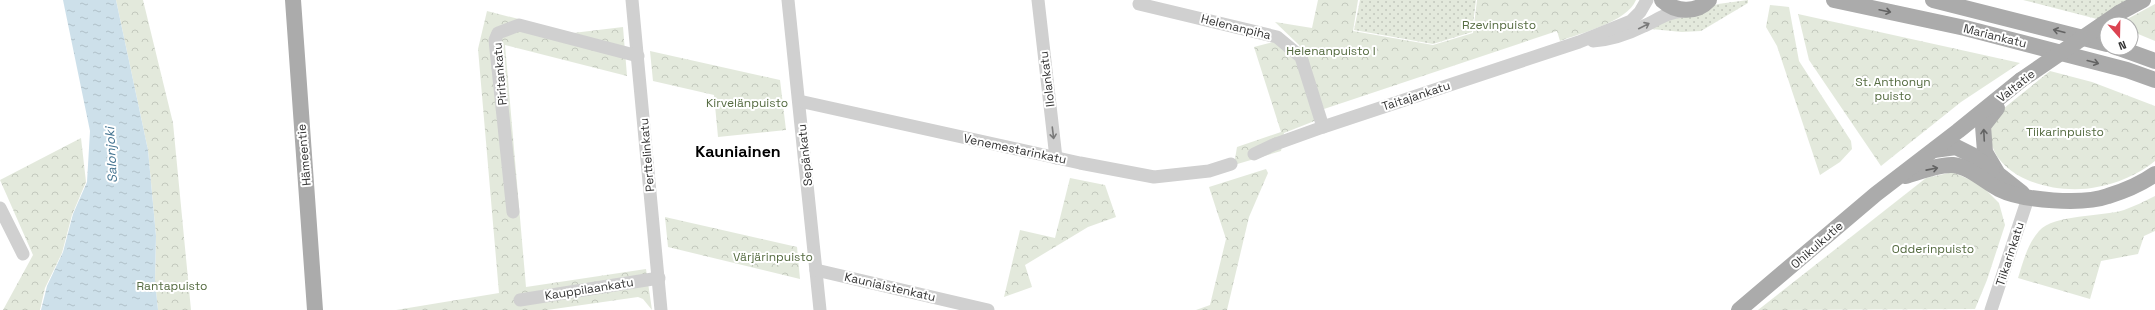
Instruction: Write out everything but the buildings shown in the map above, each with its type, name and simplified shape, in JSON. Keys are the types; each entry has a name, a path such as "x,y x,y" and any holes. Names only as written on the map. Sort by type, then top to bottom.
{"main road":[{"name":"Hämeentie","path":"293,0 315,310"},
{"path":"1662,0 1676,9 1687,10 1698,8 1710,1"},
{"name":"Mariankatu","path":"1834,0 1966,28 2127,70 2155,80"},
{"name":"Mariankatu","path":"1933,0 1949,2 2099,41"},
{"name":"Valtatie","path":"1895,180 2017,84 2119,13 2143,0"},
{"path":"1949,2 1966,28"},
{"path":"2139,55 2155,61"},
{"path":"1998,174 1985,152 1983,126 2017,84"},
{"path":"1933,150 1956,147 1972,155 2028,198"},
{"path":"1895,180 1927,170 1953,165 1977,175 2000,190 2028,198 2067,201 2107,197 2147,180 2155,174"},
{"name":"Ohikulkutie","path":"1739,310 1895,180"}],"street":[{"name":"Perttelinkatu","path":"632,0 661,310"},
{"name":"Sepänkatu","path":"788,0 820,310"},
{"name":"Ilolankatu","path":"1038,0 1056,158"},
{"name":"Taitajankatu","path":"1254,154 1273,145 1323,127 1579,42 1631,21 1640,12 1647,0"},
{"name":"Helenanpiha","path":"1139,4 1277,37 1301,57 1323,127"},
{"name":"Taitajankatu","path":"1579,42 1600,41 1620,36 1644,26 1663,15 1687,10"},
{"name":"Piritankatu","path":"513,212 495,40 498,33 519,25 638,56"},
{"name":"Venemestarinkatu","path":"799,101 1056,158 1154,177 1210,171 1231,164"},
{"name":"Tiikarinkatu","path":"1991,310 2028,198"},
{"path":"0,208 23,254"},
{"name":"Kauniaistenkatu","path":"816,270 988,310"},
{"name":"Kauppilaankatu","path":"520,300 659,278"}],"green space":[{"name":"Rantapuisto","path":"116,0 143,0 173,123 191,310 158,310 155,281 156,236 148,150"},
{"path":"1318,0 1358,0 1353,31 1433,45 1473,33 1477,0 1636,0 1631,8 1614,21 1560,41 1557,31 1324,109 1299,45 1275,22 1312,28"},
{"path":"1360,0 1476,0 1472,32 1433,44 1354,30"},
{"path":"1748,0 1748,3 1701,31 1682,32 1651,29 1670,15 1693,13 1718,4"},
{"path":"2023,0 2130,0 2102,16 2099,16 2097,19"},
{"path":"2155,4 2155,41 2139,34 2139,16 2133,16"},
{"path":"1770,5 1789,7 1799,61 1851,141 1852,149 1840,162 1820,175 1777,46 1766,27"},
{"path":"487,11 573,33 623,27 627,76 505,45 526,287 646,269 652,310 643,299 638,297 547,310 396,310 499,293 478,49"},
{"name":"St. Anthonyn puisto","path":"1798,14 2020,63 1961,102 1881,166 1809,60"},
{"path":"1277,41 1298,58 1317,120 1284,133 1281,151 1234,165 1237,147 1281,132 1254,47"},
{"name":"Kirvelänpuisto","path":"650,51 780,80 786,130 718,137 714,95 653,81"},
{"name":"Tiikarinpuisto","path":"2050,71 2092,82 2155,106 2155,161 2135,174 2119,181 2104,186 2082,189 2049,187 2018,175 2005,165 1995,153 1990,138 1993,117"},
{"path":"81,138 86,182 72,215 62,253 45,288 40,310 3,310 33,255 0,180"},
{"path":"1266,169 1268,173 1249,217 1227,310 1196,310 1210,305 1226,239 1209,187"},
{"name":"Odderinpuisto","path":"1953,172 1981,185 1999,203 2005,225 1987,280 1975,309 1758,310 1926,178"},
{"path":"1070,178 1105,185 1116,217 1088,227 1025,265 1032,287 1004,297 1020,230 1055,238"},
{"path":"2155,196 2155,231 2144,236 2138,254 2101,261 2090,299 2018,278 2026,253 2032,241 2039,231 2046,226 2067,219 2124,210"},
{"name":"Värjärinpuisto","path":"665,217 797,247 800,279 668,247"}],"water":[{"name":"Salonjoki","path":"63,0 116,0 148,150 156,236 155,281 158,310 41,310 47,286 63,252 73,214 87,182 90,131"}],"district":[{"name":"Kauniainen","path":"738,151"}],"park label":[{"name":"Rzevinpuisto","path":"1499,25"},
{"name":"Helenanpuisto I","path":"1331,51"}]}
